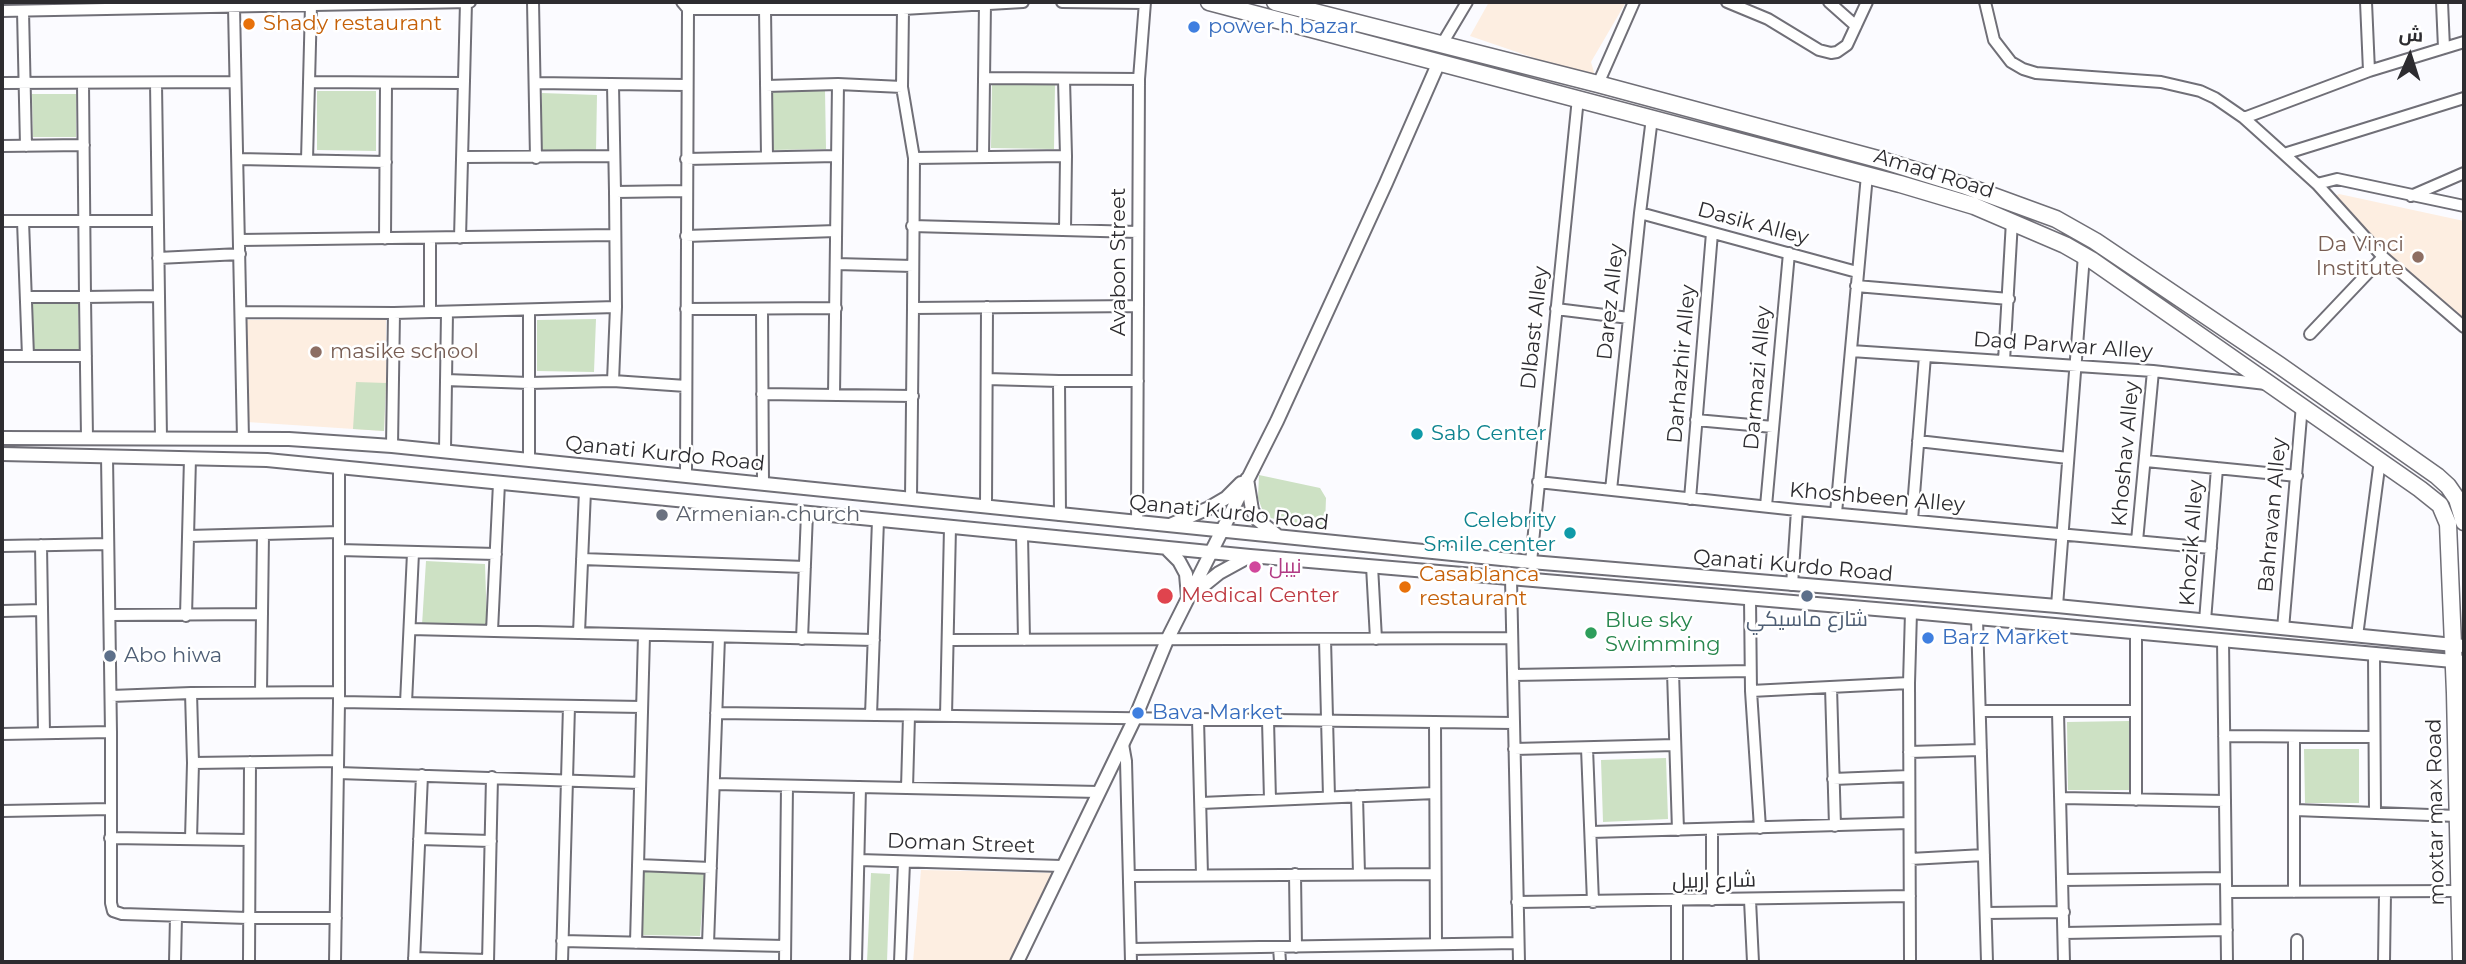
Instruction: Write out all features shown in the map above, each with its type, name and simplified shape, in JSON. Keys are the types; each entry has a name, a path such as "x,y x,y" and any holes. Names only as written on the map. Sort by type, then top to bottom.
{"main road":[{"name":"Amad Road","path":"1209,2 1867,175 1974,206 2084,255 2302,405 2434,500 2446,516 2458,653"},
{"name":"Amad Road","path":"1275,2 1722,117 1937,177 2042,214 2069,226 2280,365 2437,476 2457,499 2464,522"},
{"path":"1717,136 1722,117"},
{"path":"1749,144 1753,126"},
{"name":"moxtar max Road","path":"2458,653 2457,816 2461,962"}],"street":[{"path":"2,11 65,6 234,7 254,4 468,2 463,83 460,238"},
{"path":"533,2 537,158"},
{"path":"686,474 685,5 752,5 765,9 903,9 1023,2"},
{"path":"1062,2 1145,3"},
{"path":"1442,44 1467,2"},
{"path":"1598,84 1634,2"},
{"path":"1727,2 1768,19 1825,52 1842,49 1867,2"},
{"path":"1829,2 1856,26"},
{"path":"1985,2 1994,40 2001,52 2023,69 2036,73 2181,85 2215,98 2244,118 2317,184 2383,257 2464,327"},
{"path":"2366,2 2369,71"},
{"path":"2442,2 2444,48"},
{"path":"983,158 985,3"},
{"name":"Avabon Street","path":"1137,523 1139,79 1145,3"},
{"path":"307,160 311,5"},
{"path":"234,7 243,439"},
{"path":"765,9 767,157"},
{"path":"903,9 902,87 914,158 911,498"},
{"path":"23,11 26,146"},
{"path":"2244,118 2369,71 2464,42"},
{"path":"1017,962 1123,744 1167,640 1277,421 1439,62"},
{"path":"985,78 1139,79"},
{"path":"1064,79 1065,230"},
{"path":"2,83 234,82"},
{"path":"310,82 463,83"},
{"path":"83,83 87,438"},
{"path":"156,83 161,438"},
{"path":"535,83 686,85"},
{"path":"765,86 838,83 902,87"},
{"path":"834,395 838,83"},
{"path":"385,239 386,84"},
{"path":"613,85 616,307 613,381"},
{"name":"Dlbast Alley","path":"1531,562 1578,98"},
{"path":"2284,155 2464,98"},
{"name":"Darez Alley","path":"1611,490 1652,118"},
{"path":"2,146 84,145"},
{"path":"463,157 614,156"},
{"path":"686,159 837,156"},
{"path":"914,158 1066,156"},
{"path":"238,159 386,162"},
{"path":"2411,196 2464,173"},
{"path":"1836,513 1867,175"},
{"path":"2317,184 2337,179 2464,206"},
{"path":"615,192 686,191"},
{"name":"Dasik Alley","path":"1640,213 1857,272"},
{"path":"2,221 158,221"},
{"path":"23,221 28,356"},
{"path":"2004,361 2012,222"},
{"path":"912,226 1138,232"},
{"path":"686,236 836,231"},
{"name":"Darhazhir Alley","path":"1690,499 1712,233"},
{"path":"240,240 615,235"},
{"path":"430,237 430,311"},
{"name":"Darmazi Alley","path":"1766,506 1789,253"},
{"path":"158,258 240,254"},
{"path":"2057,606 2084,255"},
{"path":"2310,334 2383,257"},
{"path":"836,264 913,266"},
{"path":"1856,286 2009,299"},
{"path":"26,297 159,296"},
{"path":"913,308 1138,306"},
{"path":"241,313 394,313 616,307"},
{"path":"986,506 987,307"},
{"path":"686,309 835,308"},
{"path":"762,309 763,483"},
{"path":"1556,309 1629,318"},
{"path":"529,310 529,459"},
{"path":"445,450 447,312"},
{"path":"392,446 394,313"},
{"name":"Dad Parwar Alley","path":"1851,351 2153,371 2272,385"},
{"path":"2,356 86,356"},
{"path":"1912,520 1925,356"},
{"name":"Khoshav Alley","path":"2137,541 2153,371"},
{"path":"986,379 1138,381"},
{"path":"446,380 529,383 613,381 686,386"},
{"path":"1059,381 1060,516"},
{"path":"762,394 912,397"},
{"name":"Bahravan Alley","path":"2283,629 2302,405"},
{"path":"1696,420 1773,427"},
{"name":"Qanati Kurdo Road","path":"2,438 289,439 445,450 1280,538 2057,606 2357,636 2458,653"},
{"path":"1918,441 2068,458"},
{"name":"Qanati Kurdo Road","path":"2,454 267,460 1250,556 2374,653 2458,653"},
{"path":"107,456 113,911 122,914 176,916 336,918"},
{"path":"186,616 190,458"},
{"path":"2357,636 2380,460"},
{"path":"2146,461 2297,475"},
{"path":"335,962 339,467"},
{"name":"Khozik Alley","path":"2205,621 2217,468"},
{"path":"1167,526 1226,498 1247,478"},
{"path":"1247,478 1252,510 1258,520 1280,538"},
{"name":"Khoshbeen Alley","path":"1538,482 1797,510 2211,548"},
{"path":"492,631 499,483"},
{"path":"579,633 585,491"},
{"path":"1793,585 1797,510"},
{"path":"802,639 807,513"},
{"path":"871,715 878,520"},
{"path":"946,716 950,527"},
{"path":"188,536 339,532"},
{"path":"261,692 263,534"},
{"path":"1022,534 1024,640"},
{"path":"2,546 108,544"},
{"path":"41,545 44,733"},
{"path":"1166,548 1179,561 1186,574 1188,599"},
{"path":"339,550 496,554"},
{"path":"406,703 413,552"},
{"path":"1188,599 1219,572 1250,556"},
{"path":"582,559 805,567"},
{"path":"1372,566 1376,639"},
{"path":"1511,578 1519,962"},
{"path":"1750,599 1750,671 1760,828"},
{"path":"2,611 42,610"},
{"path":"1910,962 1911,612"},
{"path":"110,615 262,614"},
{"path":"1978,618 1987,962"},
{"path":"410,629 874,640"},
{"path":"2136,632 2136,800"},
{"path":"636,943 644,635"},
{"path":"708,944 719,637"},
{"path":"947,640 1512,638"},
{"path":"1325,639 1329,797"},
{"path":"2223,640 2227,962"},
{"path":"2374,653 2375,813"},
{"path":"1513,675 1750,671"},
{"path":"1673,672 1678,830"},
{"path":"1751,691 1909,683"},
{"path":"1831,687 1835,826"},
{"path":"111,696 261,692 406,703 642,707"},
{"path":"191,693 191,839"},
{"path":"562,962 569,706"},
{"path":"1980,711 2136,711"},
{"path":"2058,712 2064,962"},
{"path":"716,713 1514,723"},
{"path":"907,788 909,716"},
{"path":"1198,719 1202,876"},
{"path":"1268,720 1270,800"},
{"path":"1435,722 1436,944"},
{"path":"2,734 111,732"},
{"path":"2224,736 2374,737"},
{"path":"2294,737 2294,892"},
{"path":"1123,744 1126,761 1131,962"},
{"path":"1514,749 1675,745"},
{"path":"1587,748 1593,902"},
{"path":"1909,752 1981,750"},
{"path":"193,763 338,761"},
{"path":"249,962 250,762"},
{"path":"338,773 640,783"},
{"path":"422,775 414,960 488,961 492,777"},
{"path":"1833,779 1909,776"},
{"path":"714,784 1099,792"},
{"path":"785,962 787,786"},
{"name":"Doman Street","path":"856,962 860,787"},
{"path":"1201,803 1435,793"},
{"path":"1357,796 1359,874"},
{"path":"2061,798 2225,801"},
{"path":"2,811 110,809"},
{"path":"2295,810 2457,816"},
{"path":"1591,832 1909,823"},
{"path":"1712,829 1712,900"},
{"path":"110,838 249,840"},
{"path":"419,839 491,841"},
{"path":"1910,859 1984,855"},
{"name":"Doman Street","path":"859,860 1062,866"},
{"path":"900,962 904,862"},
{"path":"638,865 711,868"},
{"path":"1295,874 1296,947"},
{"path":"1130,876 1436,874"},
{"path":"2063,880 2226,878"},
{"path":"2227,892 2459,891"},
{"path":"2384,962 2385,893"},
{"name":"شارع اربيل","path":"1517,902 1910,896"},
{"path":"1750,900 1753,962"},
{"path":"1677,901 1677,962"},
{"path":"1986,913 2064,912"},
{"path":"175,962 176,916"},
{"path":"2064,933 2227,930"},
{"path":"2297,940 2297,962"},
{"path":"562,941 785,946"},
{"path":"1131,949 1518,943"},
{"path":"1279,947 1280,962"},
{"path":"1205,948 1205,962"}],"shaded area":[{"path":"1489,2 1626,2 1591,62 1596,79 1470,36"},
{"path":"2339,194 2464,221 2464,329 2328,199"},
{"name":"masike school","path":"386,319 384,431 247,422 246,320"},
{"path":"921,870 1056,873 1013,962 913,962"}],"green space":[{"path":"992,83 1055,84 1054,149 991,148"},
{"path":"825,90 826,149 770,150 769,91"},
{"path":"317,91 376,91 376,151 317,150"},
{"path":"542,93 597,95 596,152 541,150"},
{"path":"32,94 76,94 76,137 33,137"},
{"path":"31,301 78,301 79,349 32,350"},
{"path":"596,319 594,372 537,371 537,320"},
{"path":"356,382 386,383 384,431 353,429"},
{"path":"1259,475 1320,488 1326,498 1325,525 1292,524 1271,518 1262,509 1258,498"},
{"path":"426,561 485,564 487,627 422,625"},
{"path":"2129,721 2130,790 2068,790 2067,722"},
{"path":"2304,749 2359,749 2359,803 2305,803"},
{"path":"1666,758 1668,819 1603,822 1601,760"},
{"path":"642,870 705,872 700,936 639,935"},
{"path":"871,873 890,874 887,962 867,962"}],"place":[{"name":"Shady restaurant","path":"249,24"},
{"name":"power h bazar","path":"1194,27"},
{"name":"Da Vinci Institute","path":"2418,257"},
{"name":"masike school","path":"316,352"},
{"name":"Sab Center","path":"1417,434"},
{"name":"Armenian church","path":"662,515"},
{"name":"Celebrity Smile center","path":"1570,533"},
{"name":"نيبل","path":"1255,567"},
{"name":"Casablanca restaurant","path":"1405,587"},
{"name":"Medical Center","path":"1165,596"},
{"name":"شارع ماسيكي","path":"1807,596"},
{"name":"Blue sky Swimming","path":"1591,633"},
{"name":"Barz Market","path":"1928,638"},
{"name":"Abo hiwa","path":"110,656"},
{"name":"Bava Market","path":"1138,713"}]}
